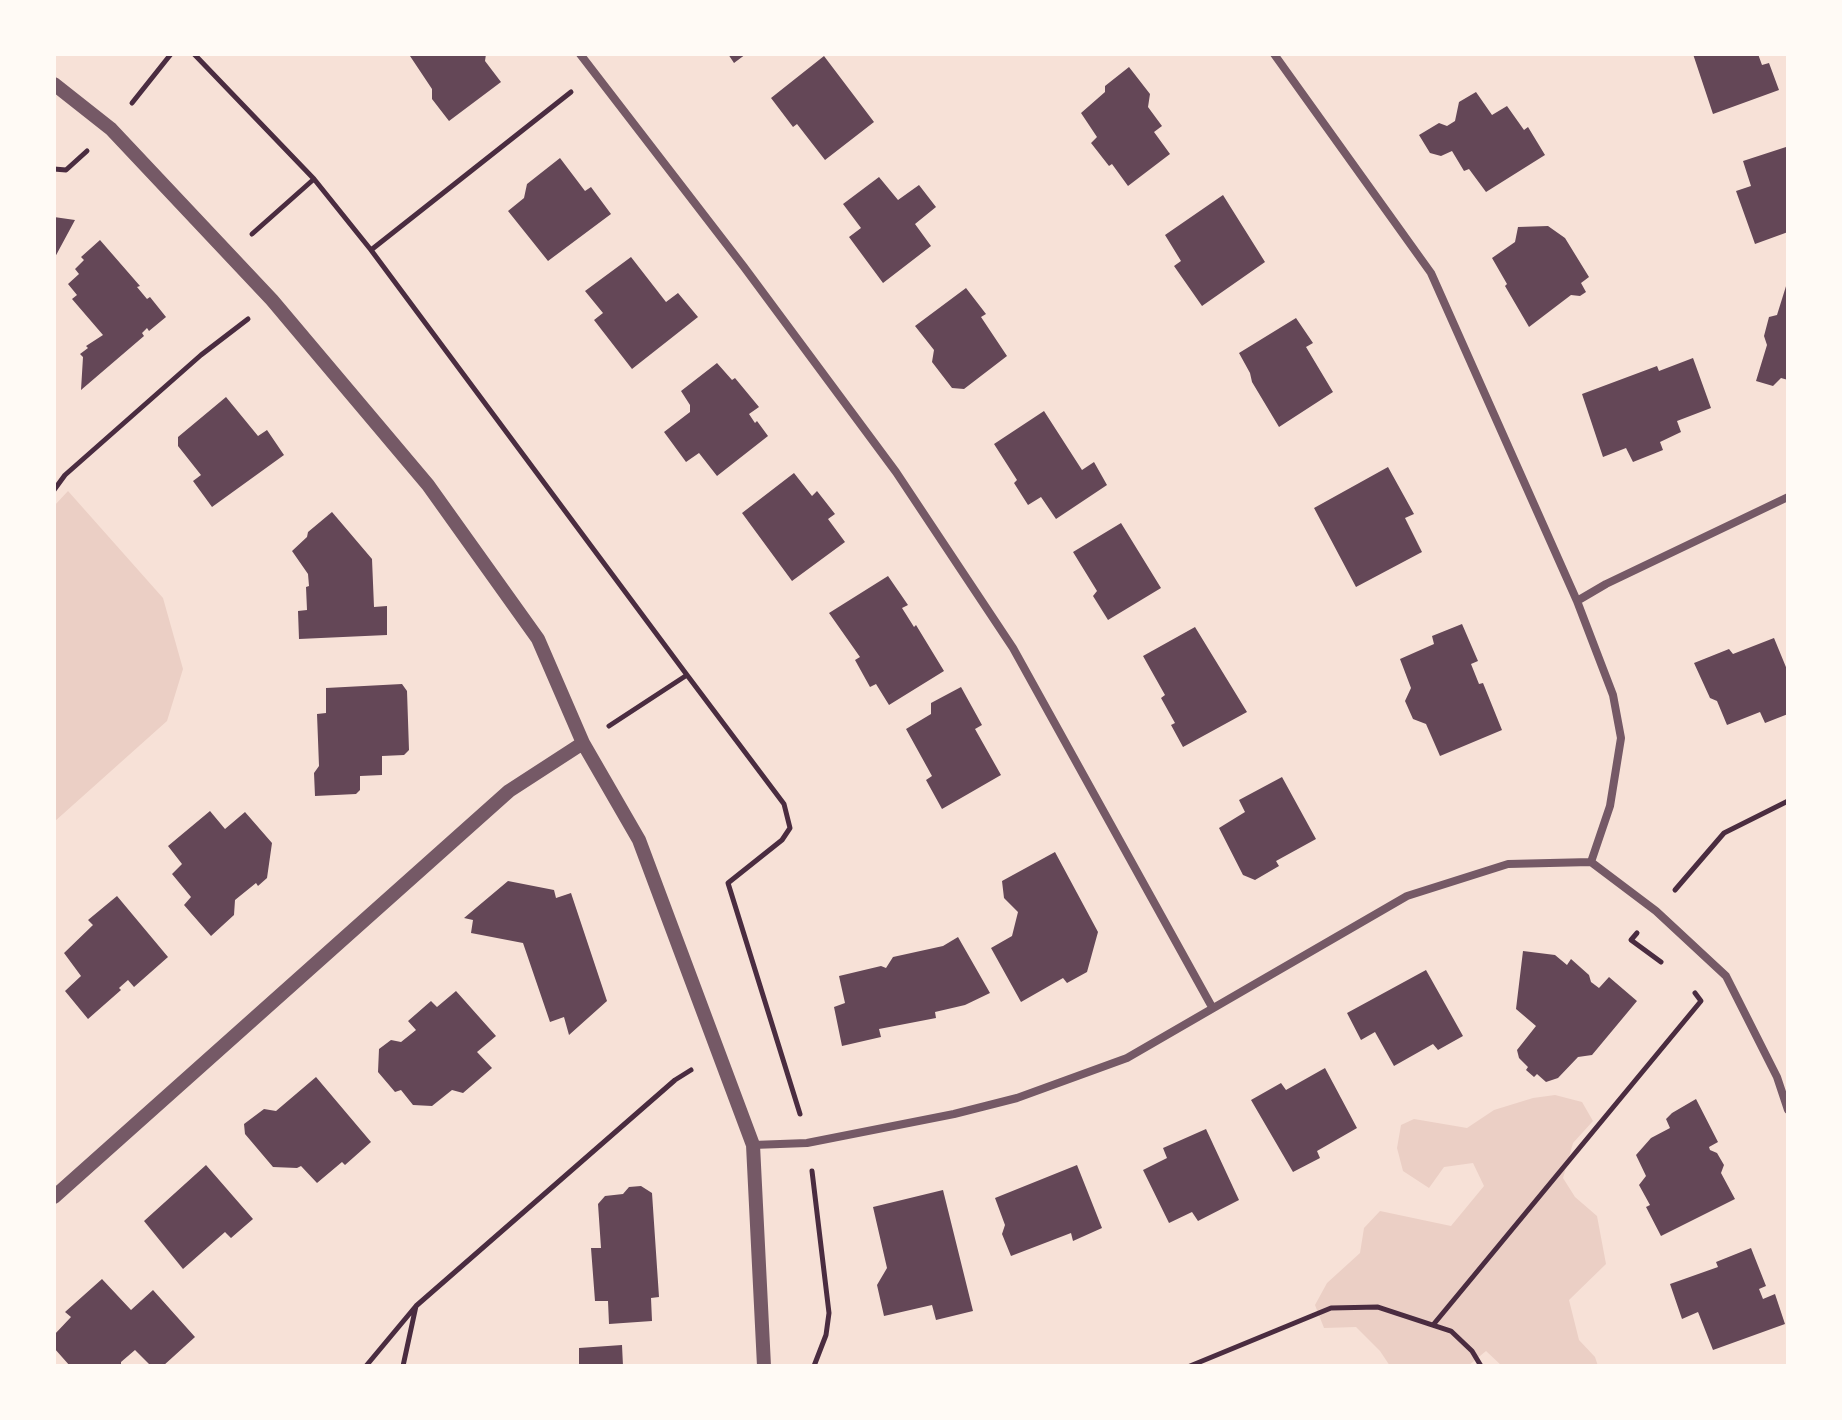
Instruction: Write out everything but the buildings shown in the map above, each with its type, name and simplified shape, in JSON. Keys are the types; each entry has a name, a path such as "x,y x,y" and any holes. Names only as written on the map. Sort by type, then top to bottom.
{"street":[{"path":"580,54 887,459 1013,648 1212,1007"},
{"path":"1274,54 1431,273 1577,601 1613,695 1621,738 1610,806 1591,862"},
{"path":"54,84 111,129 272,300 428,485 538,639 583,743 639,840 753,1145 764,1366"},
{"path":"1577,601 1606,584 1788,497"},
{"path":"54,1197 509,791 583,743"},
{"path":"753,1145 807,1143 1017,1098 1127,1058 1407,896 1508,864 1591,862 1656,911 1726,976 1777,1077 1788,1110"},
{"path":"1777,1077 1788,1071"}],"path":[{"path":"194,54 314,179 371,250 784,804 790,828 782,840 728,883 807,1143 829,1313 826,1335 814,1366"},
{"path":"371,250 594,74"},
{"path":"230,254 314,179"},
{"path":"54,490 65,475 201,355 272,300"},
{"path":"583,743 687,675"},
{"path":"1670,969 1631,940 1724,833 1788,801"},
{"path":"1433,1325 1701,1001 1688,983"},
{"path":"366,1366 416,1306 675,1080 718,1055"},
{"path":"403,1366 416,1306"},
{"path":"1190,1366 1331,1308 1378,1307 1451,1331 1472,1351 1481,1366"}],"shaded area":[{"path":"68,491 163,598 183,669 167,721 54,822 54,506"},
{"path":"1555,1095 1582,1102 1593,1121 1573,1143 1563,1178 1575,1197 1597,1216 1606,1264 1569,1300 1579,1340 1595,1357 1598,1366 1502,1366 1486,1351 1468,1366 1390,1366 1356,1327 1324,1328 1315,1305 1327,1283 1360,1253 1364,1228 1380,1211 1451,1226 1484,1186 1473,1163 1444,1167 1429,1188 1403,1171 1397,1148 1401,1125 1414,1119 1467,1128 1494,1110"}]}
